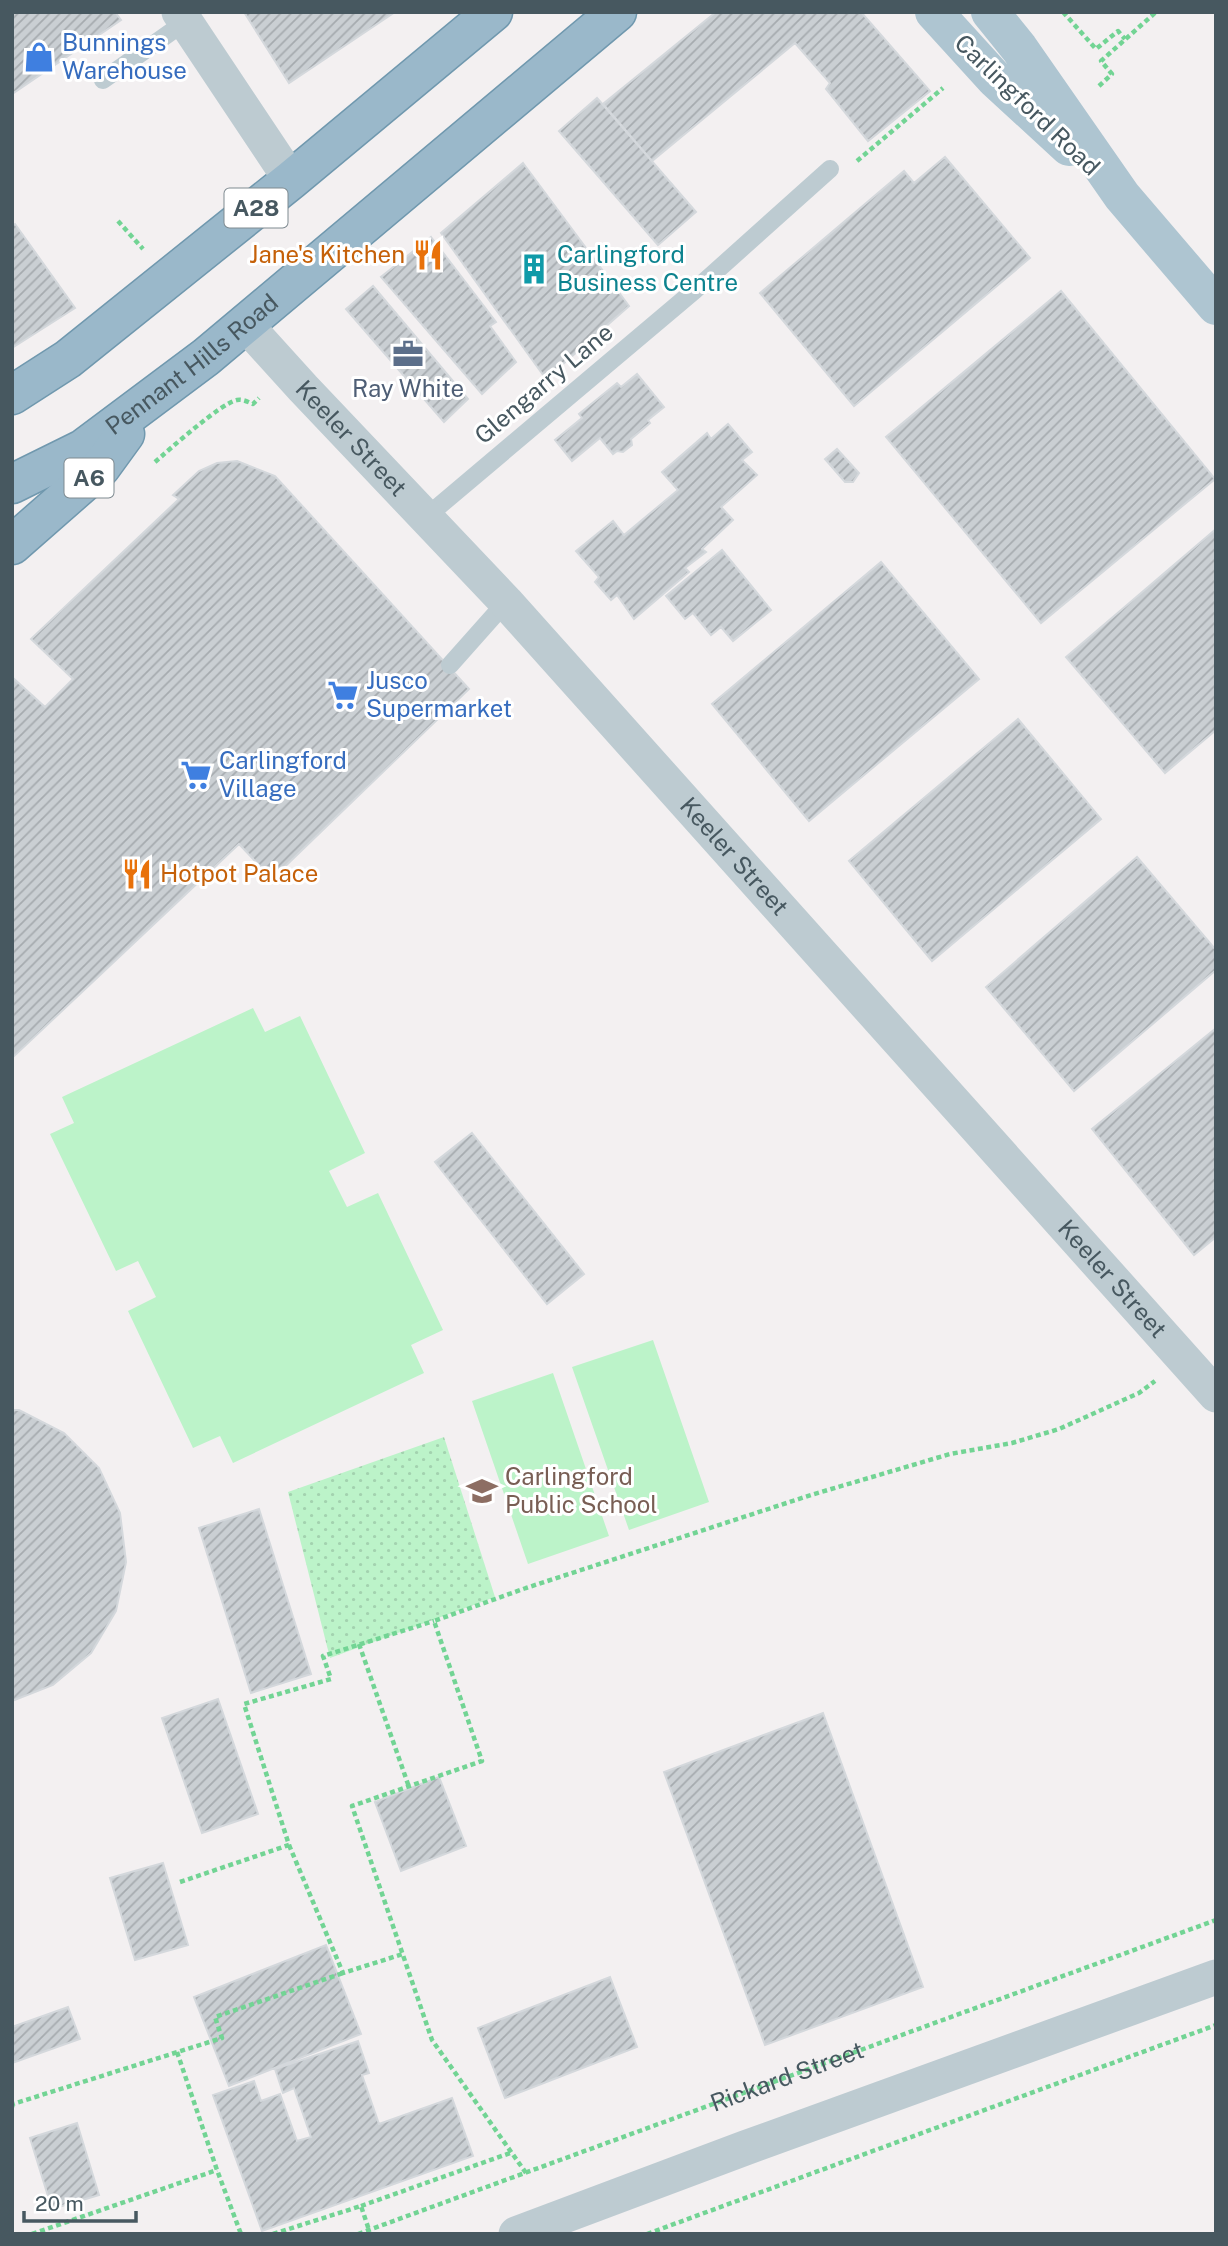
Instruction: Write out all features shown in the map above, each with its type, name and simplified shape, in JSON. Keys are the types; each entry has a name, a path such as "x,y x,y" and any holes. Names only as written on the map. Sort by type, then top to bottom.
{"highway":[{"name":"A28","path":"12,395 68,359 291,180 492,12"},
{"name":"Pennant Hills Road","path":"12,484 83,449 206,357 617,12"},
{"name":"A6","path":"12,545 101,467 151,398"}],"main road":[{"name":"Carlingford Road","path":"934,12 995,79 1122,196"},
{"name":"Carlingford Road","path":"990,12 1019,48 1122,196 1216,306"}],"street":[{"path":"182,17 291,180"},
{"name":"Keeler Street","path":"245,324 506,602 1216,1395"},
{"path":"516,2234 1216,1977"}],"lane":[{"path":"103,80 182,17"},
{"name":"Glengarry Lane","path":"426,517 695,290 830,169"},
{"path":"450,665 506,602"}],"path":[{"path":"1063,12 1096,49 1118,31 1125,39"},
{"path":"1099,86 1112,74 1101,61 1156,12"},
{"path":"830,169 852,165 943,88"},
{"path":"118,221 136,241"},
{"path":"253,404 259,398"},
{"path":"342,1973 289,1845 244,1704 331,1679 323,1656 811,1495 950,1454 1012,1443 1059,1429 1139,1393 1183,1358"},
{"path":"434,1621 482,1761 352,1806 432,2040 526,2173"},
{"path":"359,1644 409,1787"},
{"path":"180,1882 289,1845"},
{"name":"Rickard Street","path":"358,2234 1216,1920"},
{"path":"12,2107 13,2104 222,2038 215,2017 403,1954"},
{"path":"648,2234 1216,2025"},
{"path":"177,2052 241,2234"},
{"path":"273,2234 513,2152"},
{"path":"32,2234 217,2170"},
{"path":"361,2206 369,2230"}],"green space":[{"path":"253,1008 265,1032 300,1016 365,1153 329,1171 347,1207 378,1193 443,1330 411,1345 424,1373 233,1463 220,1436 193,1448 128,1311 156,1297 138,1261 116,1271 50,1134 74,1123 62,1097"},
{"path":"653,1340 709,1502 629,1530 572,1367"},
{"path":"553,1373 609,1536 528,1564 472,1401"},
{"path":"444,1437 495,1597 330,1658 288,1492"}],"building":[{"name":"Bunnings Warehouse","path":"12,12 115,12 121,20 12,94"},
{"path":"244,12 395,12 289,83"},
{"path":"716,12 861,12 930,91 868,141 826,89 830,83 795,43 652,161 603,104"},
{"path":"597,98 696,212 658,245 559,131"},
{"path":"945,157 1030,258 854,406 760,293 904,171 914,183"},
{"name":"Carlingford Business Centre","path":"523,163 629,306 546,379 441,233"},
{"path":"15,224 75,308 12,348 12,226"},
{"path":"431,237 496,322 490,326 516,362 482,394 381,277"},
{"name":"Ray White","path":"373,286 468,399 444,422 346,309"},
{"path":"1061,291 1215,479 1041,623 886,437"},
{"path":"637,374 664,407 648,420 650,423 631,439 632,445 623,452 617,451 613,454 600,438 572,461 555,440 582,418 579,414 617,383 621,387"},
{"path":"728,424 752,452 742,460 757,475 721,507 733,520 702,549 706,552 685,568 689,572 634,619 617,595 611,600 595,582 599,577 576,551 613,521 624,535 678,490 662,472 707,433 711,439"},
{"path":"837,449 859,473 853,482 845,482 825,459"},
{"name":"Carlingford Village","path":"237,461 275,476 469,689 272,879 239,844 12,1058 12,677 45,707 73,679 31,639 179,499 173,495 199,471 217,463"},
{"path":"1216,529 1216,730 1165,773 1066,657"},
{"path":"722,550 771,610 733,641 721,627 711,635 693,613 685,619 666,596"},
{"path":"881,562 979,679 809,821 712,704"},
{"path":"1018,719 1101,819 932,961 849,861"},
{"path":"1137,857 1216,950 1216,970 1074,1091 986,987"},
{"path":"1216,1028 1216,1237 1194,1255 1092,1129"},
{"path":"472,1133 584,1274 547,1304 435,1162"},
{"path":"12,1410 19,1410 64,1433 99,1468 120,1513 126,1562 116,1611 91,1653 53,1685 12,1701"},
{"path":"259,1509 311,1674 251,1693 199,1528"},
{"path":"218,1699 258,1814 202,1833 162,1718"},
{"path":"823,1713 923,1987 765,2045 664,1772"},
{"path":"439,1777 466,1846 401,1871 375,1802"},
{"path":"163,1863 188,1945 135,1960 110,1878"},
{"path":"326,1945 361,2034 229,2086 194,1997"},
{"path":"610,1977 637,2047 505,2098 478,2028"},
{"path":"68,2007 80,2039 12,2063 12,2027"},
{"path":"358,2041 369,2073 362,2075 379,2124 452,2098 473,2156 262,2231 213,2095 254,2081 261,2101 280,2094 297,2141 311,2137 294,2088 283,2093 275,2069"},
{"path":"77,2123 99,2195 52,2209 30,2138"}],"place":[{"name":"Bunnings Warehouse","path":"39,57"},
{"name":"Jane's Kitchen","path":"428,255"},
{"name":"Carlingford Business Centre","path":"534,269"},
{"name":"Ray White","path":"408,354"},
{"name":"Jusco Supermarket","path":"343,695"},
{"name":"Carlingford Village","path":"196,775"},
{"name":"Hotpot Palace","path":"137,874"},
{"name":"Carlingford Public School","path":"482,1491"}]}
